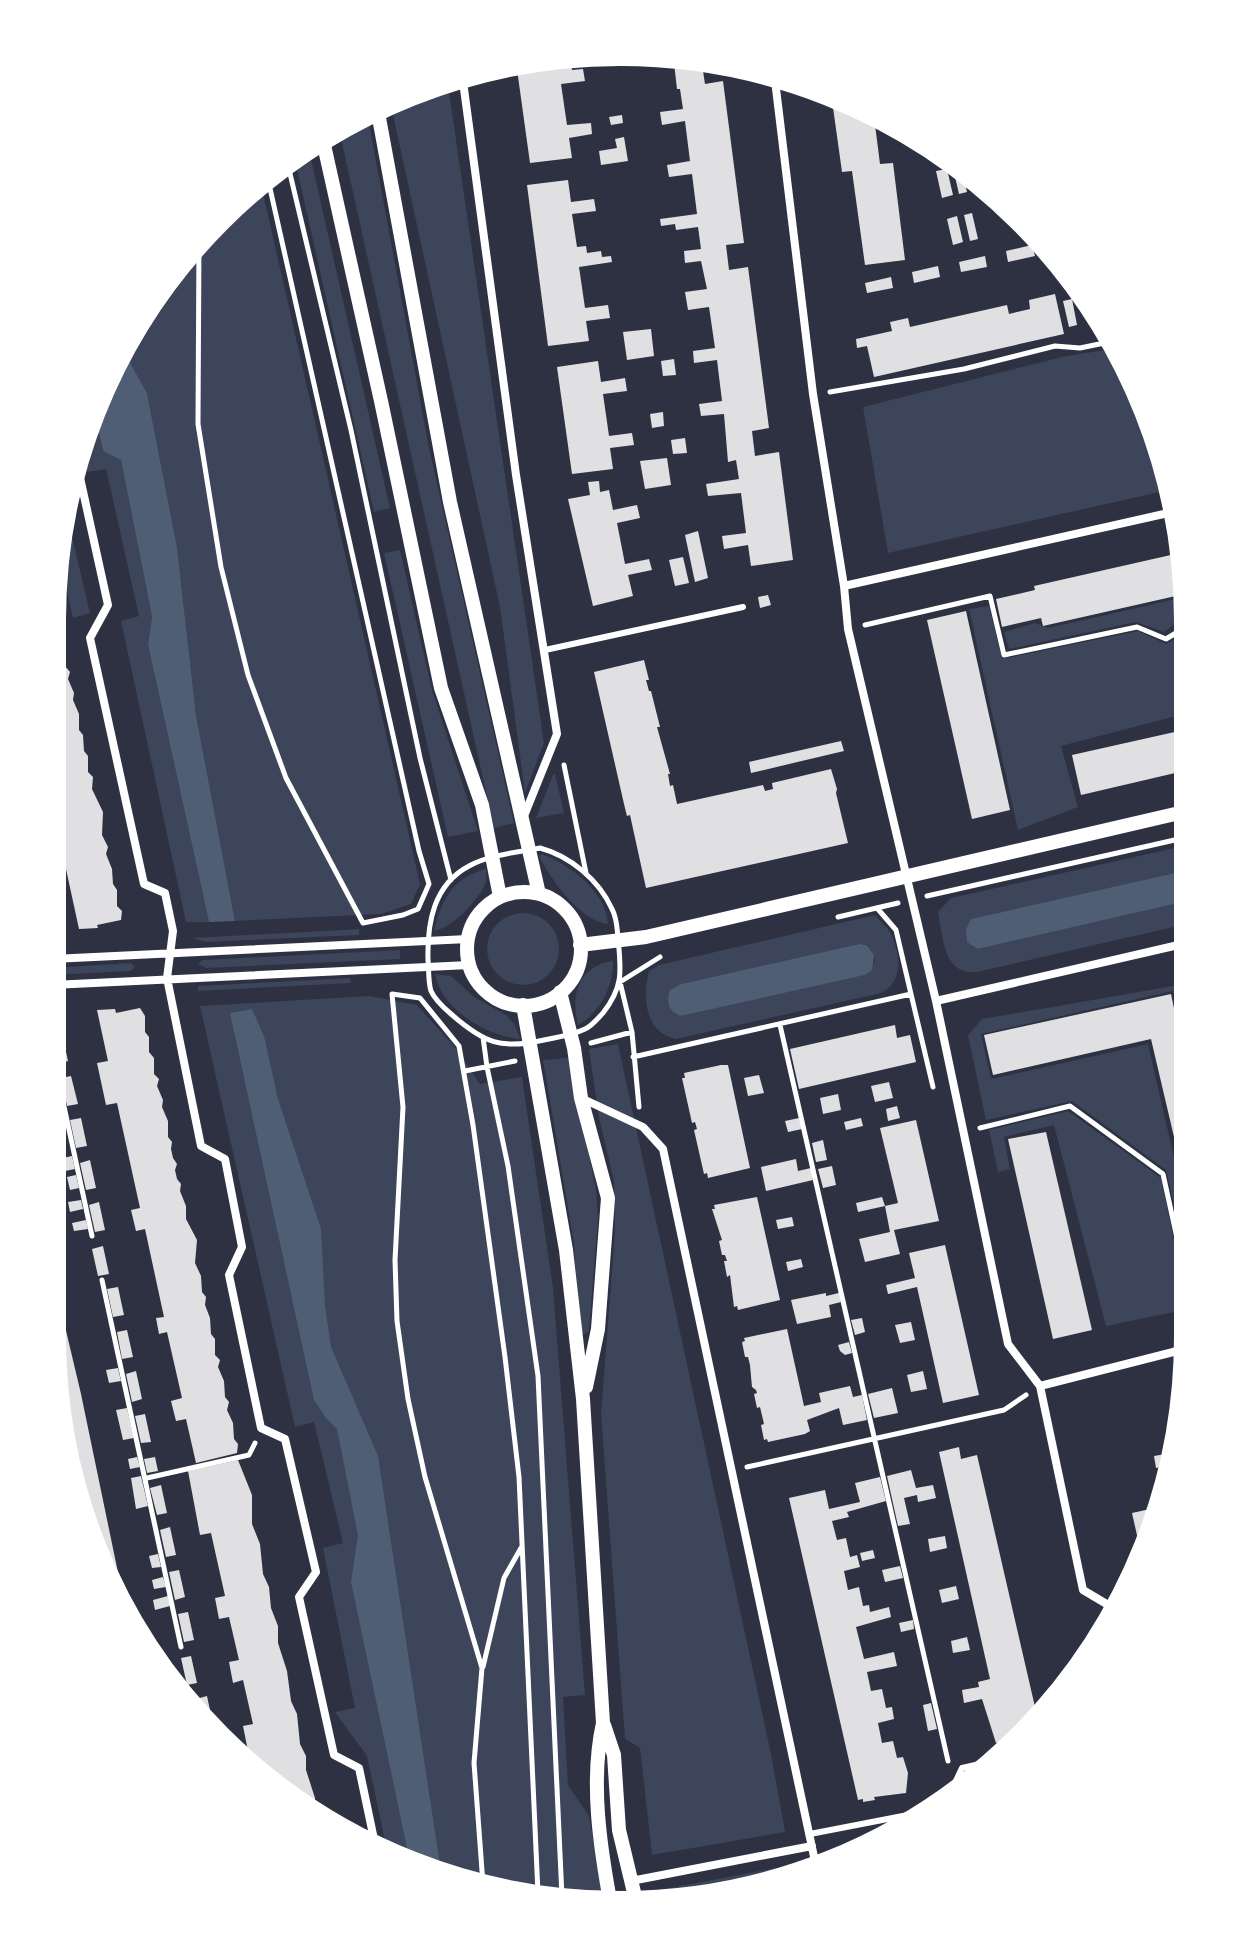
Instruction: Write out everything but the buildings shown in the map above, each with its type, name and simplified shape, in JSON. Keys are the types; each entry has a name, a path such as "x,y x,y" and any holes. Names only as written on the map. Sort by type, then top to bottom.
{"street":[{"path":"464,87 516,475 557,734 521,823"},
{"path":"776,87 813,394 848,629 936,1001 1008,1344 1040,1386 1083,1590 1108,1605"},
{"path":"379,119 450,502 539,894"},
{"path":"325,149 441,688 482,805 500,897"},
{"path":"81,484 108,605 90,638 144,884 165,893 173,931 167,978 201,1146 225,1159 242,1247 229,1275 261,1428 285,1439 316,1572 299,1597 334,1755 359,1768 373,1836"},
{"path":"844,586 1165,514"},
{"path":"580,945 646,937 1176,814"},
{"path":"526,892 539,894 557,903 571,917 580,945 580,956 574,975 560,992 543,1002 512,1004 489,994 474,976 469,965 468,939 475,918 500,897 526,892"},
{"path":"64,958 468,939"},
{"path":"936,1001 1176,946"},
{"path":"64,984 469,965"},
{"path":"560,992 574,1048 581,1098 608,1198 598,1329 583,1399"},
{"path":"523,1005 566,1250 583,1399 603,1723 597,1765 601,1836 609,1893"},
{"path":"581,1098 643,1127 663,1149 814,1858"},
{"path":"1040,1386 1176,1351"},
{"path":"603,1723 614,1755 619,1830 634,1893"},
{"path":"631,1881 812,1846"}],"lane":[{"path":"545,650 743,607"},
{"path":"957,1778 962,1768 974,1765"},
{"path":"810,1834 903,1816"}],"path":[{"path":"290,173 351,430 420,758 451,880"},
{"path":"199,257 198,424 221,567 248,675 286,778 363,923 403,915 418,909 429,884 270,188"},
{"path":"813,394 964,369 1055,346 1080,348 1103,343"},
{"path":"848,629 990,596 1004,655 1137,627 1166,639 1176,633"},
{"path":"557,734 586,874 613,910 618,941"},
{"path":"633,1057 911,994 896,930 877,908"},
{"path":"620,982 632,1032 643,1127"},
{"path":"482,1668 425,1477 408,1399 397,1321 395,1260 403,1107 392,994 420,998 459,1046 473,1125 519,1477 538,1886"},
{"path":"780,1025 953,1782"},
{"path":"483,1037 508,1166 538,1376 562,1890"},
{"path":"64,1106 92,1236"},
{"path":"964,1132 1070,1106 1163,1174 1176,1233"},
{"path":"102,1280 181,1647"},
{"path":"734,1470 1004,1410 1040,1386"},
{"path":"147,1478 249,1455 261,1428"},
{"path":"482,1875 474,1763 482,1668 504,1578 523,1545"}],"shaded area":[{"path":"449,91 544,743 525,793 500,607 393,113"},
{"path":"369,124 429,448 514,823 494,828 341,139"},
{"path":"311,158 390,508 374,512 297,168"},
{"path":"263,194 420,884 411,904 381,914 235,921 196,715 177,547 147,393 129,360 138,342 202,253"},
{"path":"1106,350 1134,407 1161,492 888,553 863,407 1066,356"},
{"path":"129,360 147,393 177,547 196,715 235,921 209,922 148,645 152,617 121,460 103,451 98,429"},
{"path":"98,429 103,451 121,460 152,617 148,645 209,922 186,922 121,621 139,616 106,469 87,472"},
{"path":"71,534 90,613 73,618 65,583"},
{"path":"400,550 432,690 478,831 448,837 384,553"},
{"path":"1175,599 1176,623 1164,632 1136,622 1009,649 1004,632 1035,623 1048,628"},
{"path":"989,606 1002,659 1138,631 1166,644 1176,638 1176,716 1061,746 1078,807 1018,830 969,609"},
{"path":"553,775 564,813 536,818"},
{"path":"1176,848 1176,873 972,919 966,930 978,949 1176,904 1176,927 977,972 957,968 947,952 938,912 951,898"},
{"path":"542,854 575,872 594,890 606,912 608,924 587,915 568,898 544,866 539,856"},
{"path":"486,869 483,889 471,904 448,925 434,931 451,891 465,878"},
{"path":"1176,873 1176,904 978,949 967,942 966,929 971,919"},
{"path":"530,913 549,923 557,935 557,963 549,975 537,983 516,985 497,975 489,963 487,942 497,923 509,915"},
{"path":"875,915 891,933 898,960 897,976 881,993 676,1039 658,1030 648,1012 646,992 649,971 659,965","holes":["859,944 868,945 875,960 865,975 676,1015 670,990 681,984"]},
{"path":"359,929 359,935 206,942 192,938"},
{"path":"859,944 867,945 874,955 872,970 865,975 680,1016 669,1006 670,990 681,984"},
{"path":"400,950 400,959 206,968 198,964 203,960"},
{"path":"611,961 613,971 604,998 599,1007 578,1025 575,1004 579,985 591,970"},
{"path":"131,963 135,967 131,971 64,974 64,967"},
{"path":"435,974 451,976 474,997 506,1015 515,1025 520,1039 493,1032 467,1018 446,998"},
{"path":"350,978 351,983 198,991 198,986"},
{"path":"1176,988 1176,1004 1173,991 981,1034 991,1079 1148,1044 1176,1166 1176,1214 1166,1170 1072,1101 986,1120 968,1035 982,1019"},
{"path":"369,996 417,1005 453,1045 480,1084 522,1077 553,1288 585,1695 563,1697 568,1785 589,1816 602,1893 547,1888 476,1874 385,1841 367,1756 335,1712 355,1708 323,1548 343,1543 314,1422 295,1427 200,1006"},
{"path":"252,1009 264,1036 278,1099 321,1229 325,1306 331,1347 378,1456 440,1863 408,1851 351,1582 358,1535 337,1429 314,1400 230,1013"},
{"path":"618,1044 771,1754 785,1832 652,1855 640,1748 625,1739 601,1414 615,1232 614,1181 599,1118 589,1049"},
{"path":"568,1058 596,1189 598,1219 589,1331 585,1334 578,1332 574,1244 543,1060"},
{"path":"1068,1111 1161,1178 1176,1250 1176,1312 1106,1326 1054,1125 1004,1137 1010,1169 998,1172 989,1130"},
{"path":"787,1866 787,1867 728,1882 659,1890"}]}
